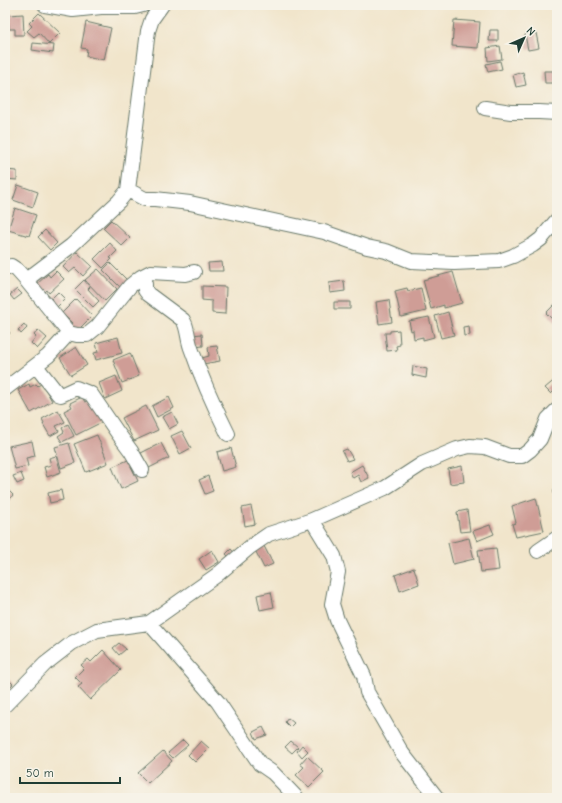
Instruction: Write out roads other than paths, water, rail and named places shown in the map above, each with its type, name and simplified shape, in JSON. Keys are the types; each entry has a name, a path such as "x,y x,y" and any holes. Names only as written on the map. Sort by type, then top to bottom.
{"street":[{"path":"44,5 73,10 101,7 135,7 144,5"},
{"path":"26,280 71,246 119,201 128,190 148,31 152,19 162,5"},
{"path":"485,108 511,112 557,113"},
{"path":"128,190 145,199 190,203 324,232 367,247 386,251 411,261 454,263 499,261 513,256 533,245 541,239 557,220"},
{"path":"5,268 11,266 17,270 68,333 77,335 87,334 97,327 130,286 141,277 151,272 185,274 194,272"},
{"path":"141,277 146,284 145,290 148,294 183,320 190,346 201,376 213,405 228,434"},
{"path":"5,389 48,356 68,333"},
{"path":"36,366 58,394 61,395 76,388 91,394 131,451 142,470"},
{"path":"5,705 45,664 72,643 97,630 149,622 217,574 250,547 269,534 312,520 384,488 422,464 457,449 470,446 485,447 510,456 522,456 540,439 548,420 557,410"},
{"path":"312,520 334,556 338,572 332,604 337,620 364,676 367,692 402,753 437,798"},
{"path":"538,550 557,538"},
{"path":"149,622 218,702 260,764 273,773 297,798"}]}
